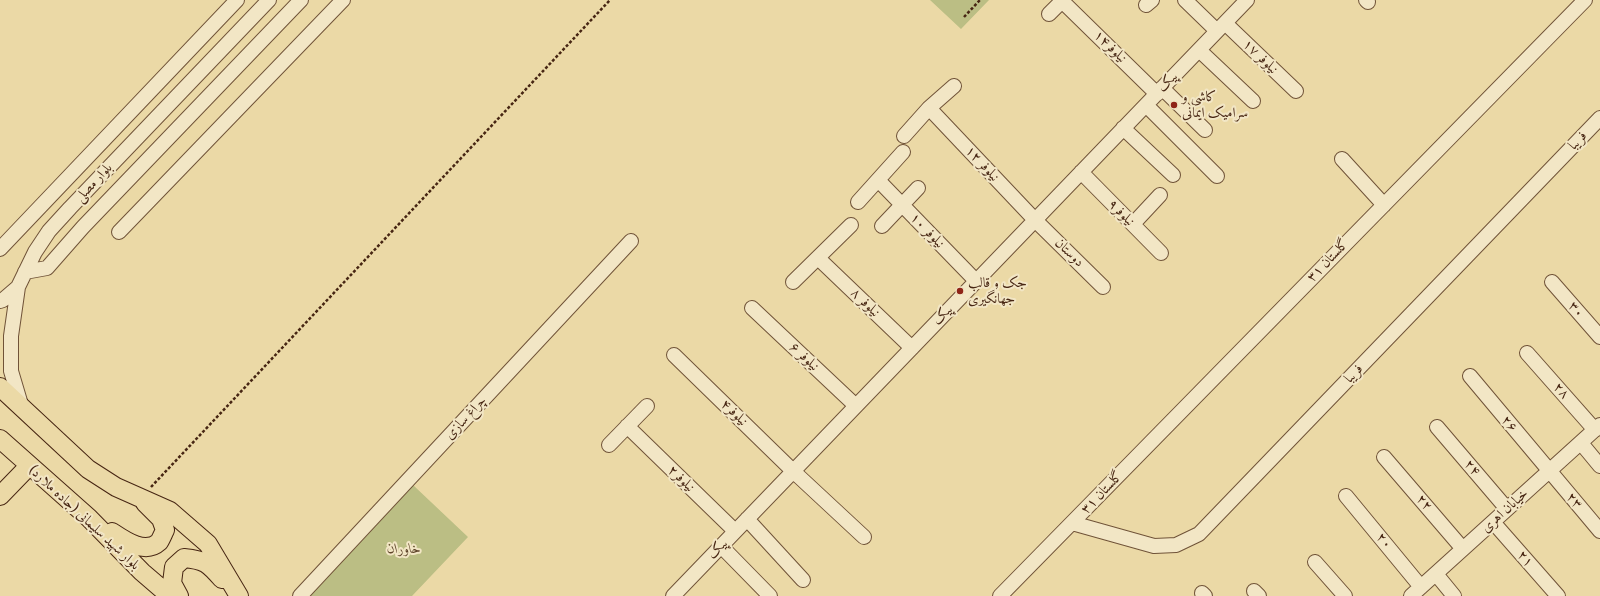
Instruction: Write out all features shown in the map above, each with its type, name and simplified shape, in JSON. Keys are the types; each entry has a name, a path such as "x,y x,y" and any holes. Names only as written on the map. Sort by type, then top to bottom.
{"main road":[{"path":"0,386 88,468 116,487 170,511 208,544 238,596"},
{"name":"بلوار شهید سلیمانی (جاده ملارد)","path":"0,439 89,518 142,572 170,596"},
{"path":"0,496 29,466"},
{"path":"89,518 127,542 144,548 158,542 166,530 160,519 141,498"},
{"path":"179,596 172,583 174,567 184,558 198,559 209,564 238,596"}],"street":[{"name":"بلوار مصلی","path":"0,250 237,0"},
{"name":"بلوار مصلی","path":"23,408 11,372 11,336 18,287 35,252 49,231 268,0"},
{"path":"25,272 47,268 83,227 301,0"},
{"path":"119,232 343,0"},
{"path":"1049,14 1063,0"},
{"name":"نیلوفر۱۴","path":"1063,0 1160,91 1205,130"},
{"name":"نیلوفر ۱۷","path":"1185,0 1221,27 1296,91"},
{"name":"پیک","path":"673,596 1247,0"},
{"name":"گلستان ۳۱","path":"1000,596 1585,0"},
{"path":"1199,50 1252,100"},
{"path":"904,136 929,108 954,86"},
{"path":"1146,105 1217,176"},
{"name":"نیلوفر ۱۲","path":"929,108 1035,220"},
{"name":"فریبا","path":"1072,523 1154,546 1176,545 1199,534 1600,118"},
{"path":"1123,128 1173,175"},
{"path":"858,202 903,152"},
{"path":"1342,159 1384,205"},
{"name":"نیلوفر۹","path":"1081,172 1161,253"},
{"path":"102,174 128,181"},
{"name":"نیلوفر ۱۰","path":"878,180 976,281"},
{"path":"882,226 918,188"},
{"path":"1132,224 1160,195"},
{"name":"دوستان","path":"1035,220 1103,286"},
{"path":"793,282 851,225"},
{"name":"چراغ سازی","path":"300,596 632,241"},
{"name":"نیلوفر ۸","path":"818,258 912,348"},
{"name":"۳۰","path":"1552,282 1600,337"},
{"path":"0,301 18,287"},
{"name":"نیلوفر ۶","path":"752,308 856,406"},
{"name":"۲۸","path":"1527,353 1598,428"},
{"name":"نیلوفر۴","path":"674,355 793,471 864,536"},
{"name":"۲۶","path":"1470,376 1549,471"},
{"path":"609,445 647,406"},
{"name":"نیلوفر۲","path":"627,426 735,531"},
{"name":"۲۴","path":"1438,427 1507,509"},
{"name":"خیابان اهری","path":"1416,591 1598,428"},
{"path":"1581,443 1600,466"},
{"name":"۲۲","path":"1384,457 1463,549"},
{"name":"۲۳","path":"1549,471 1600,531"},
{"name":"۲۰","path":"1346,496 1416,591"},
{"path":"747,519 803,580"},
{"name":"۲۱","path":"1493,522 1558,596"},
{"path":"721,546 770,596"},
{"path":"1315,562 1345,596"},
{"path":"1436,574 1454,596"}],"path":[{"path":"141,498 610,0"},
{"path":"964,17 980,0"}],"green space":[{"path":"930,0 989,0 961,29"},
{"name":"خاوران","path":"413,485 468,537 412,596 308,596"}],"place":[{"name":"کاشی و سرامیک ایمانی","path":"1174,105"},
{"name":"جک و قالب جهانگیری","path":"960,291"}]}
